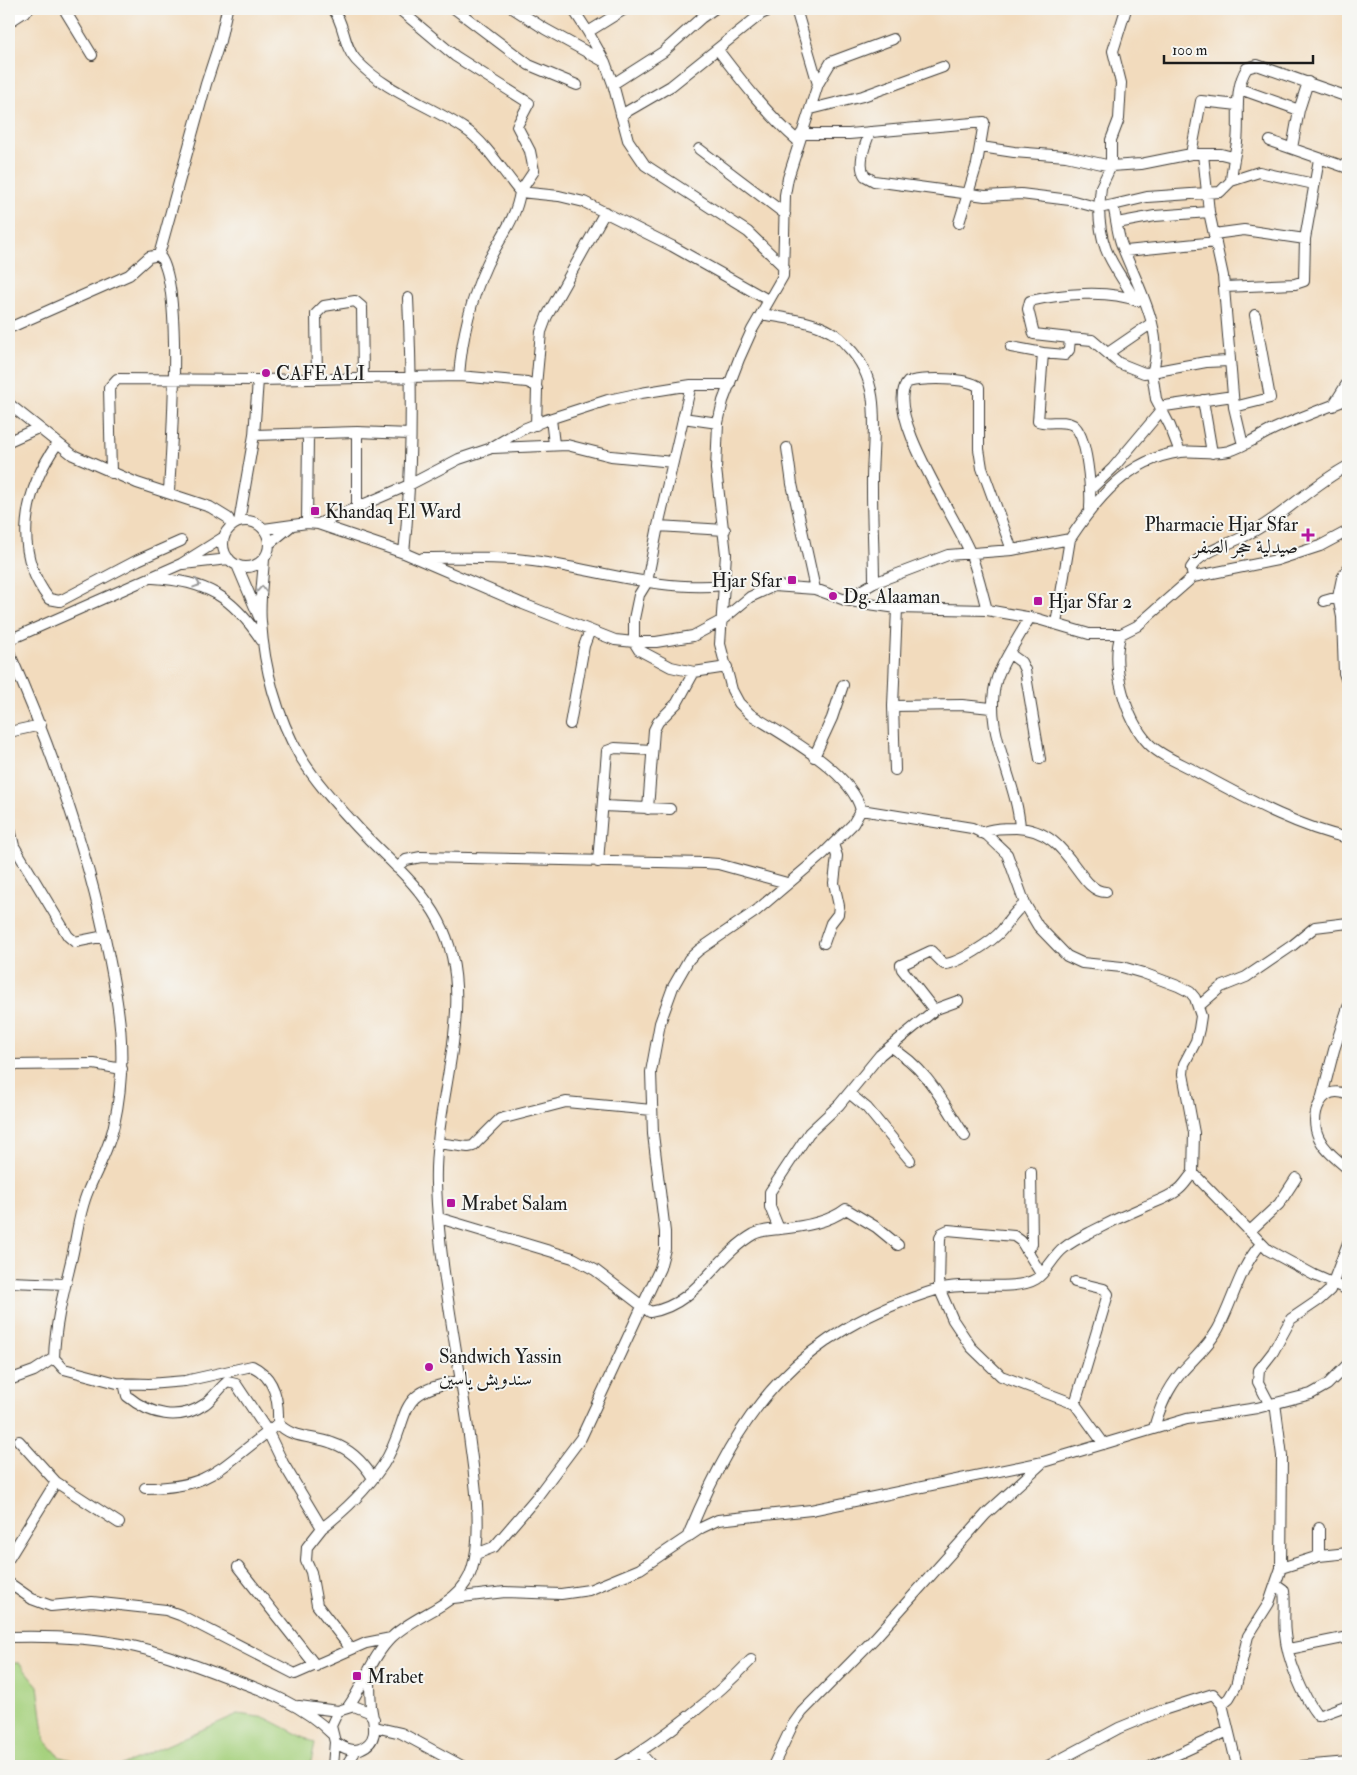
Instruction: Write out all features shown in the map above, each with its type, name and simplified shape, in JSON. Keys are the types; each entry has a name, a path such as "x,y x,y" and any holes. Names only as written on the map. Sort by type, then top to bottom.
{"street":[{"path":"9,22 29,9"},
{"path":"64,9 92,55"},
{"path":"159,255 203,94 220,41 227,9"},
{"path":"333,9 338,14 349,51 364,68 396,90 467,130 520,192 584,202 672,246 768,300"},
{"path":"399,9 460,60 528,103 517,126 530,151 534,171 520,192 513,220 493,251 470,303 462,344 459,376"},
{"path":"455,9 529,66 577,85"},
{"path":"514,9 552,33 605,62"},
{"path":"573,9 605,62 614,84 628,140 645,165 748,232 784,268"},
{"path":"588,32 625,9"},
{"path":"614,84 663,52 714,9"},
{"path":"622,115 671,86 718,50 760,14 773,9"},
{"path":"796,9 818,84"},
{"path":"1126,9 1114,51 1121,83 1119,119 1111,140 1111,166 1101,187 1099,208 1102,236 1108,259 1135,300"},
{"path":"476,1554 494,1547 536,1498 581,1438 660,1268 665,1249 652,1110 651,1072 665,1007 681,969 699,950 756,911 833,844 853,824 860,810 858,800 844,781 814,757 750,714 739,703 732,690 720,644 725,530 716,469 718,423 723,401 761,314 768,300 778,287 784,268 788,178 818,84 831,62 893,39"},
{"path":"718,50 777,123 800,137 982,121 985,125 981,146 959,223"},
{"path":"1231,181 1233,156 1237,141 1240,89 1243,74 1247,68 1253,65 1348,97"},
{"path":"811,109 863,96 943,67"},
{"path":"1292,148 1299,110 1308,82"},
{"path":"1240,89 1299,110"},
{"path":"1191,154 1201,101 1238,105"},
{"path":"870,132 864,149 862,168 868,179 966,194 985,196 1021,194 1070,200 1099,208 1147,197 1220,192 1231,181 1264,172 1314,184"},
{"path":"1270,141 1348,168"},
{"path":"981,146 1014,152 1066,156 1111,166 1141,164 1191,154 1233,156"},
{"path":"699,149 785,214"},
{"path":"1203,154 1206,193 1224,287 1233,402 1243,444"},
{"path":"1224,287 1301,283 1304,281 1305,239 1319,159"},
{"path":"1113,205 1119,237 1126,251 1152,323 1156,356 1152,372 1156,400 1162,409 1180,452"},
{"path":"536,425 536,386 541,332 547,316 606,212"},
{"path":"1117,223 1155,216 1209,212"},
{"path":"1126,251 1215,238 1244,230 1305,239"},
{"path":"9,328 129,275 149,257 159,255"},
{"path":"159,255 164,262 169,286 175,379 169,492"},
{"path":"1145,305 1125,296 1075,295 1028,303 1030,322 1034,334 1092,340 1115,360 1144,373 1206,362 1229,361"},
{"path":"404,553 409,485 412,376 408,298"},
{"path":"317,378 316,314 324,306 355,301 362,307 363,376"},
{"path":"761,314 831,332 860,359 867,372 871,384 875,432 872,487 874,583"},
{"path":"1092,489 1113,468 1162,409 1171,404 1203,400 1233,402 1270,398 1255,315"},
{"path":"1108,353 1152,323"},
{"path":"1011,347 1043,354 1065,356 1069,350 1070,338"},
{"path":"1043,354 1038,421 1069,424 1076,428 1082,439 1092,489 1090,508"},
{"path":"111,473 111,384 118,379 258,380 363,376 459,376 527,382 536,386"},
{"path":"9,640 180,564 224,537 235,524 254,435 258,380"},
{"path":"987,610 971,554 907,427 903,393 908,382 947,380 973,384 979,387 979,439 982,468 1012,550"},
{"path":"1333,406 1348,382"},
{"path":"318,524 409,485 459,459 489,449 551,419 608,400 691,385 730,385"},
{"path":"691,385 647,582 639,595 634,619 634,642 639,650 671,667 694,672 727,667"},
{"path":"1056,624 1070,538 1090,508 1136,466 1148,460 1180,452 1212,453 1231,450 1274,429 1348,399"},
{"path":"1203,400 1212,453"},
{"path":"9,404 73,455 111,473 221,512 235,524 253,522 264,529 307,523 318,524 418,558 484,588 615,640 634,642 656,642 693,636 721,621 750,597 774,586 815,589 845,600 897,608 987,610 1056,624 1090,634 1120,634 1136,626 1193,578 1277,560 1320,546 1348,531"},
{"path":"684,418 718,423"},
{"path":"551,419 554,444"},
{"path":"9,441 38,428"},
{"path":"254,435 308,435 357,432 410,434"},
{"path":"357,432 357,508"},
{"path":"307,523 308,435"},
{"path":"57,444 46,460 34,487 26,522 25,547 35,574 49,599 60,601 145,556 181,541"},
{"path":"489,449 554,444 567,445 611,456 673,462"},
{"path":"787,448 792,484 815,589"},
{"path":"1193,578 1191,568 1202,557 1268,524 1314,487 1348,466"},
{"path":"291,526 269,544 264,559 260,620 280,712 299,755 332,798 415,887 440,922 454,967 457,993 456,1022 437,1144 436,1182 439,1218 476,1491 476,1554 469,1576 453,1598"},
{"path":"658,526 725,530"},
{"path":"264,529 269,544"},
{"path":"224,537 223,545 260,620"},
{"path":"845,600 874,583 948,555 1012,550 1070,538"},
{"path":"418,558 505,558 571,567 647,582 698,588 724,585"},
{"path":"180,564 233,562 252,566 264,559"},
{"path":"1348,568 1342,578 1338,597 1342,617 1344,673 1348,684"},
{"path":"149,578 180,579 196,583 216,592 246,622 264,645"},
{"path":"79,591 86,606"},
{"path":"1324,600 1338,597"},
{"path":"895,770 893,706 897,608"},
{"path":"1020,828 1019,808 994,724 992,708 997,678 1030,618"},
{"path":"570,724 584,646 590,630"},
{"path":"1120,634 1116,652 1117,672 1136,724 1151,746 1217,783 1293,821 1348,838"},
{"path":"9,652 41,725 83,845 118,999 123,1047 122,1069 108,1146 82,1208 56,1329 54,1358 64,1369 124,1383 185,1381 252,1366 259,1370 274,1387 277,1397 278,1423 282,1429 293,1434 333,1443 356,1456 366,1466 373,1478"},
{"path":"1010,654 1021,662 1025,670 1040,759"},
{"path":"648,809 655,726 677,703 694,672"},
{"path":"814,757 832,718 842,685"},
{"path":"893,706 962,705 992,708"},
{"path":"9,732 41,725"},
{"path":"598,862 608,751 615,748 652,750"},
{"path":"603,806 670,810"},
{"path":"687,1538 712,1480 736,1435 761,1402 808,1352 859,1320 939,1288 1020,1283 1036,1279 1063,1248 1095,1230 1162,1200 1179,1190 1193,1173 1194,1133 1183,1074 1184,1064 1196,1041 1201,1016 1199,1006 1190,992 1122,967 1082,963 1067,956 1038,926 1025,904 1007,854 997,843 972,828 860,810"},
{"path":"9,825 14,846 68,936 75,942 105,936"},
{"path":"981,833 988,830 1020,828 1041,833 1057,843 1093,888 1106,892"},
{"path":"824,943 830,923 838,914 839,906 834,883 837,856 833,844"},
{"path":"397,868 406,860 421,857 718,864 787,883"},
{"path":"934,1010 902,969 901,965 931,951 944,964 953,962 995,936 1002,930 1012,915 1025,904"},
{"path":"1199,1006 1221,987 1254,972 1315,927 1348,923"},
{"path":"779,1230 770,1207 770,1192 809,1133 849,1093 873,1062 934,1010 958,1001"},
{"path":"1348,1007 1316,1112 1318,1137 1328,1150 1348,1169"},
{"path":"890,1047 915,1064 933,1084 965,1136"},
{"path":"9,1065 94,1064 122,1069"},
{"path":"1321,1100 1336,1092 1348,1095"},
{"path":"849,1093 871,1112 910,1160"},
{"path":"437,1144 468,1148 473,1146 500,1119 566,1102 652,1110"},
{"path":"1027,1252 1032,1244 1031,1172"},
{"path":"1193,1173 1268,1250 1348,1290"},
{"path":"1250,1231 1279,1204 1296,1178"},
{"path":"439,1218 573,1258 621,1288 650,1312 659,1310 684,1298 734,1247 756,1233 817,1222 833,1217 846,1209 864,1219 898,1245"},
{"path":"1041,1274 1014,1236 948,1230 942,1233 940,1238 939,1288 959,1331 993,1369 1012,1381 1075,1404 1104,1444"},
{"path":"1222,1704 1229,1698 1236,1686 1248,1636 1269,1603 1277,1586 1281,1568 1282,1456 1273,1404 1258,1382 1260,1370 1291,1319 1319,1300 1333,1284 1348,1243"},
{"path":"1154,1428 1166,1393 1181,1373 1209,1343 1228,1309 1248,1259 1261,1244"},
{"path":"9,1282 65,1284"},
{"path":"1075,1282 1104,1289 1108,1294 1075,1404"},
{"path":"9,1380 34,1371 54,1358"},
{"path":"234,1383 241,1367"},
{"path":"333,1766 331,1726 370,1672 378,1655 391,1638 416,1619 453,1598 505,1592 575,1593 605,1584 640,1569 712,1522 728,1518 811,1510 1043,1462 1187,1418 1273,1404 1319,1390 1347,1368"},
{"path":"351,1649 317,1604 313,1581 306,1561 307,1546 322,1528 345,1511 373,1478 396,1440 406,1409 414,1398 424,1389 461,1381"},
{"path":"124,1383 127,1396 136,1404 149,1411 179,1415 192,1411 206,1403 227,1382 234,1383 268,1432 283,1463 322,1528"},
{"path":"145,1488 182,1487 204,1480 228,1464 278,1423"},
{"path":"19,1441 56,1482 119,1523"},
{"path":"773,1766 786,1738 802,1712 875,1638 986,1514 1043,1462"},
{"path":"9,1558 56,1482"},
{"path":"1319,1528 1319,1556"},
{"path":"1281,1568 1319,1556 1348,1553"},
{"path":"238,1567 316,1666"},
{"path":"9,1583 32,1599 51,1606 92,1602 166,1610 215,1631 289,1672 301,1672 351,1649 391,1638"},
{"path":"1277,1586 1284,1591 1285,1636 1302,1691 1310,1706 1318,1716 1348,1705"},
{"path":"9,1638 53,1636 128,1645 204,1669 262,1690 293,1705 314,1718 341,1747 356,1750"},
{"path":"1289,1649 1348,1637"},
{"path":"618,1766 640,1753 735,1677 751,1660"},
{"path":"346,1766 356,1750 370,1742 374,1723 370,1672"},
{"path":"1048,1766 1119,1728 1163,1710 1213,1694 1222,1704 1237,1766"},
{"path":"293,1705 343,1709 362,1707 374,1723 400,1734 462,1766"},
{"path":"1152,1766 1228,1731"},
{"path":"640,1753 652,1766"},
{"path":"1302,1766 1348,1762"}],"green space":[{"path":"9,1663 19,1663 38,1686 45,1740 60,1757 93,1766 9,1766"},
{"path":"238,1714 266,1718 315,1743 310,1766 119,1766"}],"place":[{"name":"CAFE ALI","path":"266,373"},
{"name":"Khandaq El Ward","path":"315,511"},
{"name":"Pharmacie Hjar Sfar صيدلية حجر الصفر","path":"1308,535"},
{"name":"Hjar Sfar","path":"792,580"},
{"name":"Dg. Alaaman","path":"833,596"},
{"name":"Hjar Sfar 2","path":"1038,601"},
{"name":"Mrabet Salam","path":"451,1203"},
{"name":"Sandwich Yassin سندويش ياسين","path":"429,1367"},
{"name":"Mrabet","path":"357,1676"}]}
